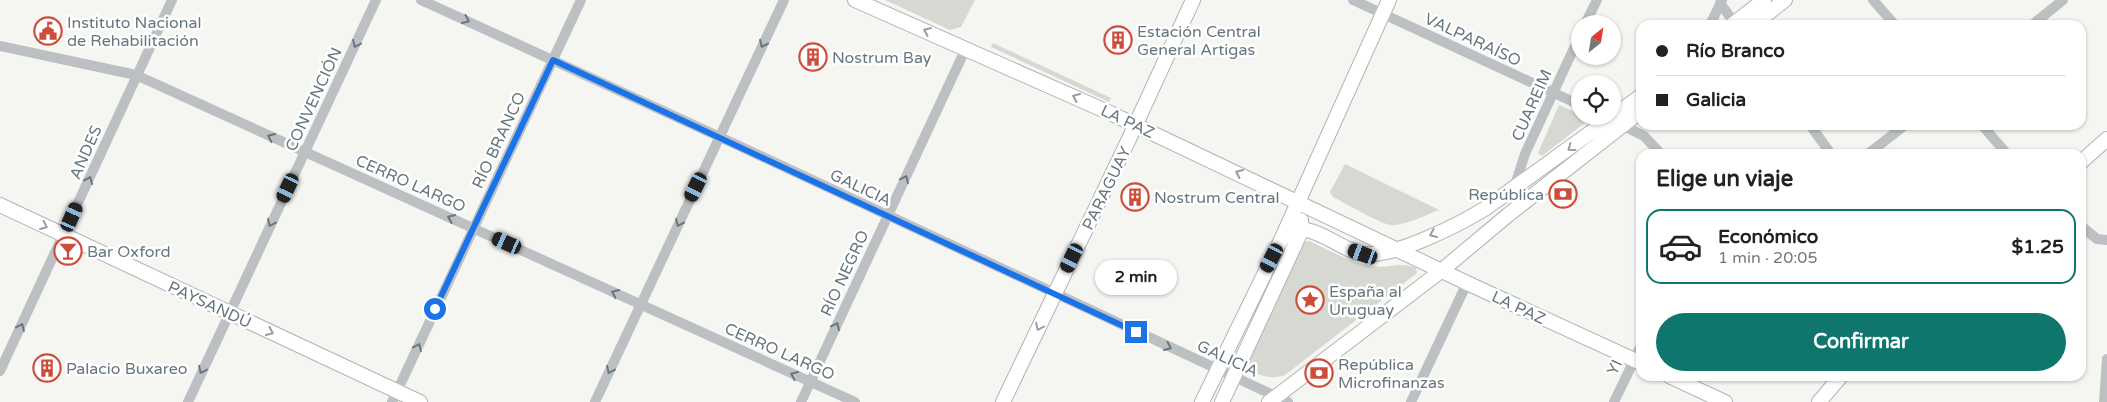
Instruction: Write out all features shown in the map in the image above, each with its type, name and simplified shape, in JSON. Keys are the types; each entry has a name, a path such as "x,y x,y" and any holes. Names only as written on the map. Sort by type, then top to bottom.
{"street":[{"name":"ANDES","path":"0,371 172,0"},
{"name":"CONVENCIÓN","path":"188,402 376,0"},
{"name":"GALICIA","path":"421,0 720,136 887,216 1234,377 1277,400"},
{"name":"RÍO BRANCO","path":"394,396 581,0"},
{"path":"595,402 784,0"},
{"name":"LA PAZ","path":"855,0 1136,125 1397,248 1441,271 1636,361"},
{"name":"PARAGUAY","path":"1003,402 1136,125 1193,0"},
{"name":"VALPARAÍSO","path":"1354,0 1571,101"},
{"path":"1202,402 1299,202 1389,0"},
{"path":"1590,15 1597,0"},
{"path":"1739,20 1764,0"},
{"path":"1758,20 1784,0"},
{"path":"1873,0 1891,20"},
{"path":"2038,20 2063,0"},
{"path":"1721,2 1732,20"},
{"path":"1712,20 1721,2"},
{"name":"CERRO LARGO","path":"0,46 136,75 854,402"},
{"name":"RÍO NEGRO","path":"801,402 966,48"},
{"name":"CUAREIM","path":"1514,189 1525,154 1571,54"},
{"path":"1621,113 1636,100"},
{"path":"1621,117 1636,113"},
{"path":"1621,124 1644,136 1656,149"},
{"path":"1281,240 1292,230 1302,228 1363,254 1372,254 1397,248 1464,221 1514,189 1605,125"},
{"path":"1277,400 1441,271 1508,215 1607,125"},
{"path":"1814,130 1827,149"},
{"path":"1874,149 1899,130"},
{"path":"1986,130 2003,149"},
{"path":"2086,158 2107,139"},
{"path":"1222,402 1302,228 1299,202"},
{"name":"PAYSANDÚ","path":"0,205 228,313 394,396 420,402"},
{"path":"2086,230 2098,239 2107,240"},
{"path":"1411,402 1467,283"},
{"path":"2104,402 2107,359"},
{"name":"YI","path":"1614,402 1636,365"},
{"path":"1680,381 1725,402"},
{"path":"1819,402 1837,381"}],"shaded area":[{"path":"885,0 975,0 961,27 950,30"},
{"path":"993,43 1111,98 1109,102 991,47"},
{"path":"1559,105 1571,110 1571,125 1582,125 1542,156 1538,153"},
{"path":"1345,164 1439,210 1395,225 1390,225 1370,217 1333,197 1330,192"},
{"path":"1309,241 1356,262 1378,267 1405,265 1416,268 1417,273 1285,375 1270,377 1259,375 1246,366 1304,242"}],"place":[{"name":"Instituto Nacional de Rehabilitación","path":"48,31"},
{"name":"Estación Central General Artigas","path":"1118,40"},
{"name":"Nostrum Bay","path":"813,57"},
{"name":"República","path":"1563,194"},
{"name":"Nostrum Central","path":"1135,197"},
{"name":"Bar Oxford","path":"68,251"},
{"name":"España al Uruguay","path":"1310,300"},
{"name":"Palacio Buxareo","path":"47,368"},
{"name":"República Microfinanzas","path":"1319,373"}],"route":[{"path":"435,309 553,60 720,136 1136,332"}]}
